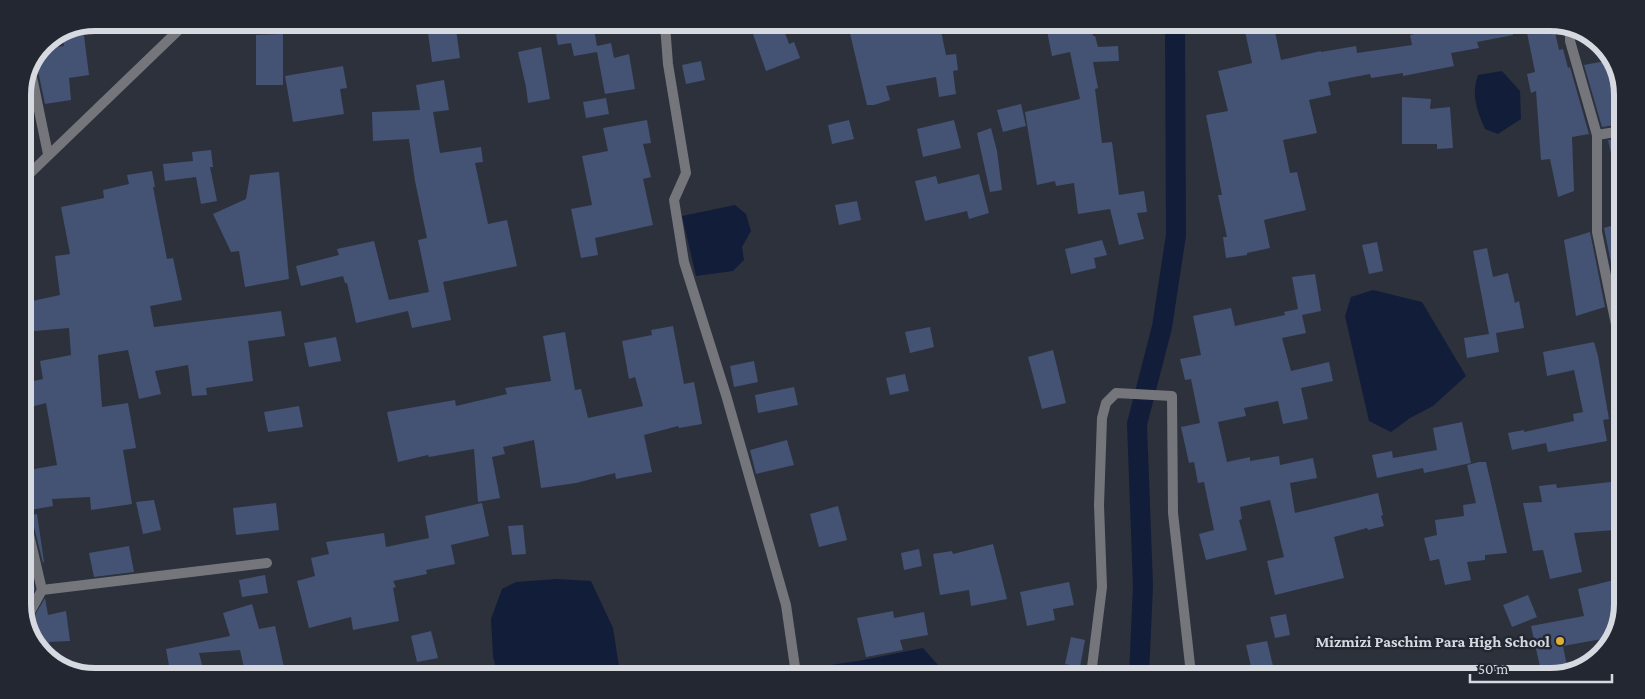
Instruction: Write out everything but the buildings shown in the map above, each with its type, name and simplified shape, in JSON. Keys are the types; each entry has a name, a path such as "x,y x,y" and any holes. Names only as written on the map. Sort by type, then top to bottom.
{"street":[{"path":"31,172 178,31"},
{"path":"665,31 668,64 686,173 674,200 684,262 731,413 786,605 795,668"},
{"path":"1570,35 1597,135 1597,232 1614,315"},
{"path":"33,80 48,154"},
{"path":"1597,135 1614,132"},
{"path":"1092,668 1102,587 1099,505 1102,418 1106,403 1116,392 1172,396 1172,513 1189,668"},
{"path":"31,543 42,590 31,610"},
{"path":"42,590 268,563"}],"water":[{"path":"1502,71 1520,91 1521,119 1498,134 1485,129 1477,109 1475,90 1478,75"},
{"path":"735,205 746,214 751,231 742,247 744,260 733,271 696,276 682,216"},
{"path":"1373,290 1422,302 1466,376 1433,406 1410,418 1391,432 1369,421 1345,316 1351,297"},
{"path":"557,579 591,581 613,628 619,668 496,668 493,656 491,619 502,589 516,582"},
{"path":"923,648 941,668 810,668 858,661"}],"waterway":[{"path":"1139,668 1143,586 1137,424 1162,327 1176,235 1175,31"}],"place":[{"name":"Mizmizi Paschim Para High School","path":"1560,641"}]}
